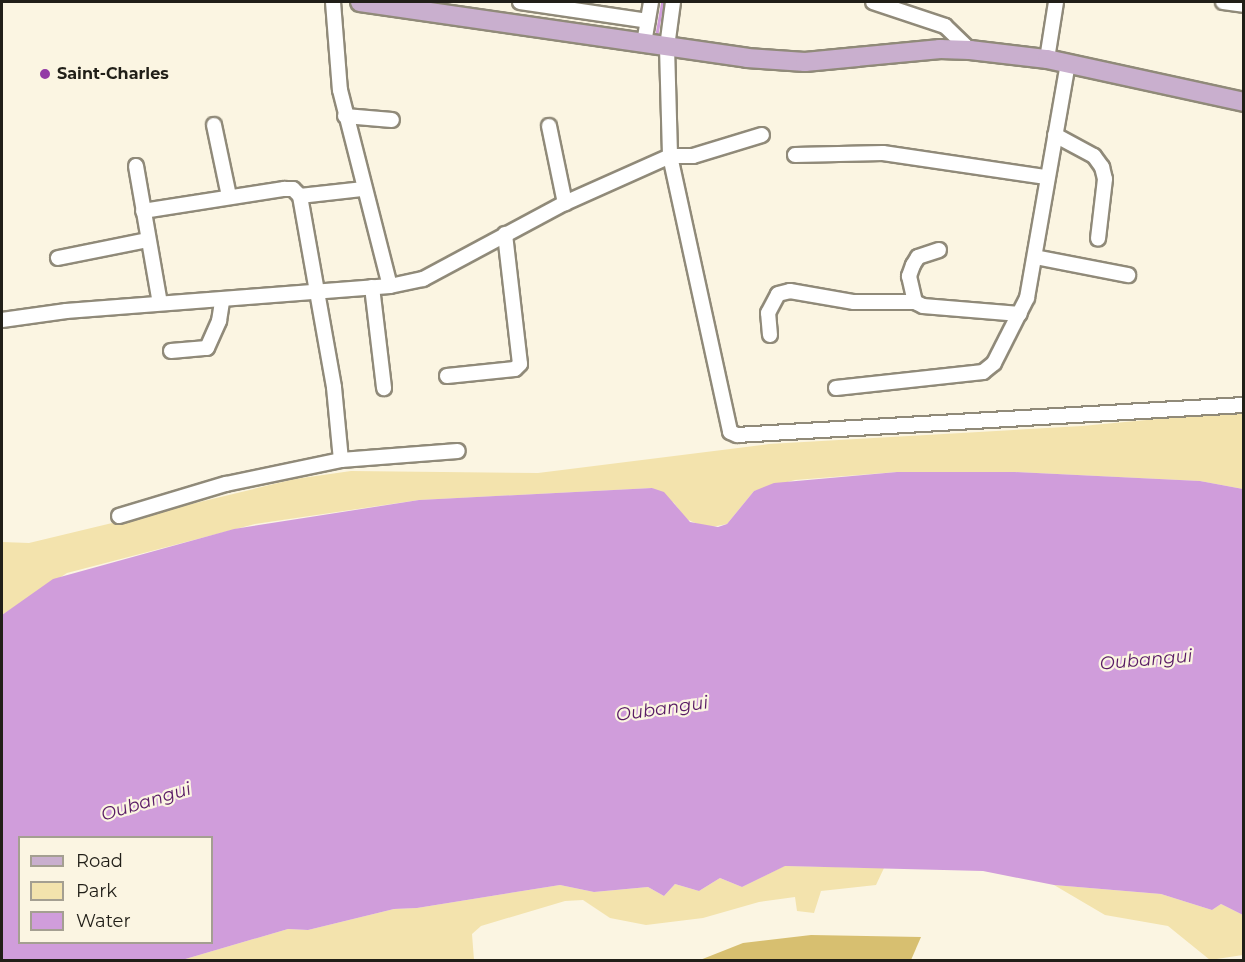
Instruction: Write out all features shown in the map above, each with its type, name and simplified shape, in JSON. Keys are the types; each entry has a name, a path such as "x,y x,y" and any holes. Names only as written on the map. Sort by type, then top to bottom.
{"main road":[{"path":"360,2 667,47 805,62 940,49 970,50 1047,59 1244,102"}],"street":[{"path":"333,2 345,116 362,189 390,286"},
{"path":"520,2 648,21"},
{"path":"644,43 651,2"},
{"path":"673,2 667,47 669,156 726,425 737,435 1244,405"},
{"path":"873,2 945,26 970,50"},
{"path":"1047,59 1056,2"},
{"path":"1223,2 1244,5"},
{"path":"836,388 983,372 994,363 1027,298 1046,177 1068,63"},
{"path":"345,116 392,120"},
{"path":"213,125 229,196"},
{"path":"549,126 565,203"},
{"path":"2,320 160,303 222,301 390,286 440,272 505,234 565,203 669,156 693,156 762,135"},
{"path":"1055,135 1094,156 1102,167 1105,179 1098,239"},
{"path":"795,155 883,153 1046,177"},
{"path":"136,166 142,211 160,303"},
{"path":"142,211 284,189 293,189 300,196 318,291 341,460"},
{"path":"300,196 362,189"},
{"path":"447,376 515,369 520,364 505,234"},
{"path":"58,258 148,240"},
{"path":"915,302 909,276 913,265 918,257 939,250"},
{"path":"1035,257 1128,275"},
{"path":"372,287 384,388"},
{"path":"770,335 768,314 778,294 790,291 854,302 915,302 922,306 1020,314"},
{"path":"171,351 207,348 219,321 222,301"},
{"path":"119,516 226,484 341,460 458,452"}],"green space":[{"path":"1243,411 1243,489 1200,481 1015,472 897,472 795,480 754,491 727,524 707,528 686,519 674,503 652,488 419,500 255,524 67,573 2,615 2,542 29,543 295,479 351,471 538,473 769,444 1082,426"},
{"path":"784,866 884,868 876,885 821,891 814,913 797,911 795,897 759,902 703,918 646,925 610,918 583,900 565,901 481,926 472,934 474,960 182,960 288,929 308,930 394,909 417,908 560,885 594,892 648,887 664,896 675,884 699,891 720,878 742,887"},
{"path":"1054,885 1161,894 1212,910 1221,904 1243,915 1243,955 1210,960 1168,926 1105,915"}],"shaded area":[{"path":"811,935 921,937 911,960 700,960 743,943"}],"water":[{"name":"Oubangui","path":"897,472 1015,472 1200,481 1243,489 1243,915 1221,904 1212,910 1161,894 1054,885 983,871 785,866 742,887 720,878 699,891 675,884 664,896 648,887 594,892 560,885 417,908 394,909 308,930 288,929 182,960 2,960 2,615 53,579 234,529 419,500 652,488 664,492 690,522 718,527 727,524 754,491 774,483"}],"waterway":[{"path":"656,37 662,2"}],"place":[{"name":"Saint-Charles","path":"45,74"}]}
